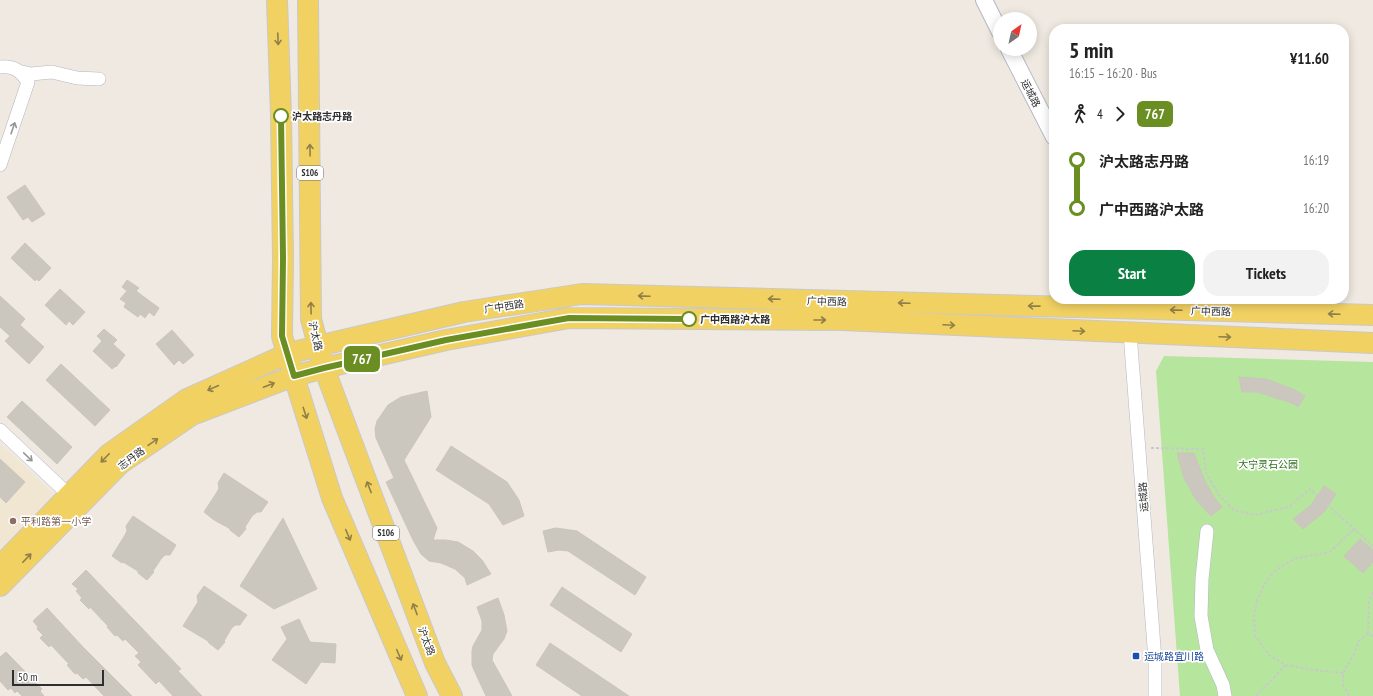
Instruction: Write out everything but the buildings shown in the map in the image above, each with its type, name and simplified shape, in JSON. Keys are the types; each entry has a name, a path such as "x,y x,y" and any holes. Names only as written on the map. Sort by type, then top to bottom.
{"main road":[{"path":"277,0 281,116 283,258 282,336 332,498 417,696"},
{"name":"沪太路","path":"308,0 311,319 324,368 435,663 452,696"},
{"name":"广中西路","path":"287,354 464,312 582,294 1049,303"},
{"name":"广中西路","path":"1127,304 1373,315"},
{"name":"广中西路","path":"294,376 446,340 569,318 842,320 1373,343"},
{"name":"志丹路","path":"0,566 109,454 188,399 287,354"},
{"name":"志丹路","path":"0,586 120,464 192,415 294,376"}],"street":[{"path":"984,0 993,18"},
{"name":"运城路","path":"1013,56 1049,127"},
{"path":"0,67 8,66 31,74 52,72 77,78 100,79"},
{"path":"0,165 28,82 22,72"},
{"name":"运城路","path":"1127,304 1155,660 1155,696"},
{"path":"0,430 69,496"},
{"path":"1207,531 1202,580 1201,616 1207,650 1223,685 1225,696"}],"path":[{"path":"1139,448 1203,449 1206,473 1219,495 1234,510 1255,515 1290,506 1310,489 1373,546"},
{"path":"1343,673 1286,665 1270,656 1255,636 1254,614 1257,601 1264,585 1274,572 1297,558 1330,552 1354,529"},
{"path":"1349,696 1343,685 1343,673 1353,656 1359,641 1368,633 1369,600 1373,592"},
{"path":"1368,633 1373,636"},
{"path":"1256,696 1286,665"}],"shaded area":[{"name":"平利路第一小学","path":"0,444 53,494 0,549"}],"green space":[{"name":"大宁灵石公园","path":"1164,356 1373,362 1373,696 1180,696 1156,371"}],"bus line":[{"name":"767","path":"281,116 283,258 282,336 294,376 446,340 569,318 689,319"}],"place":[{"name":"沪太路志丹路","path":"281,116"},
{"name":"广中西路沪太路","path":"689,319"},
{"name":"平利路第一小学","path":"13,521"},
{"name":"运城路宜川路","path":"1136,656"}]}
